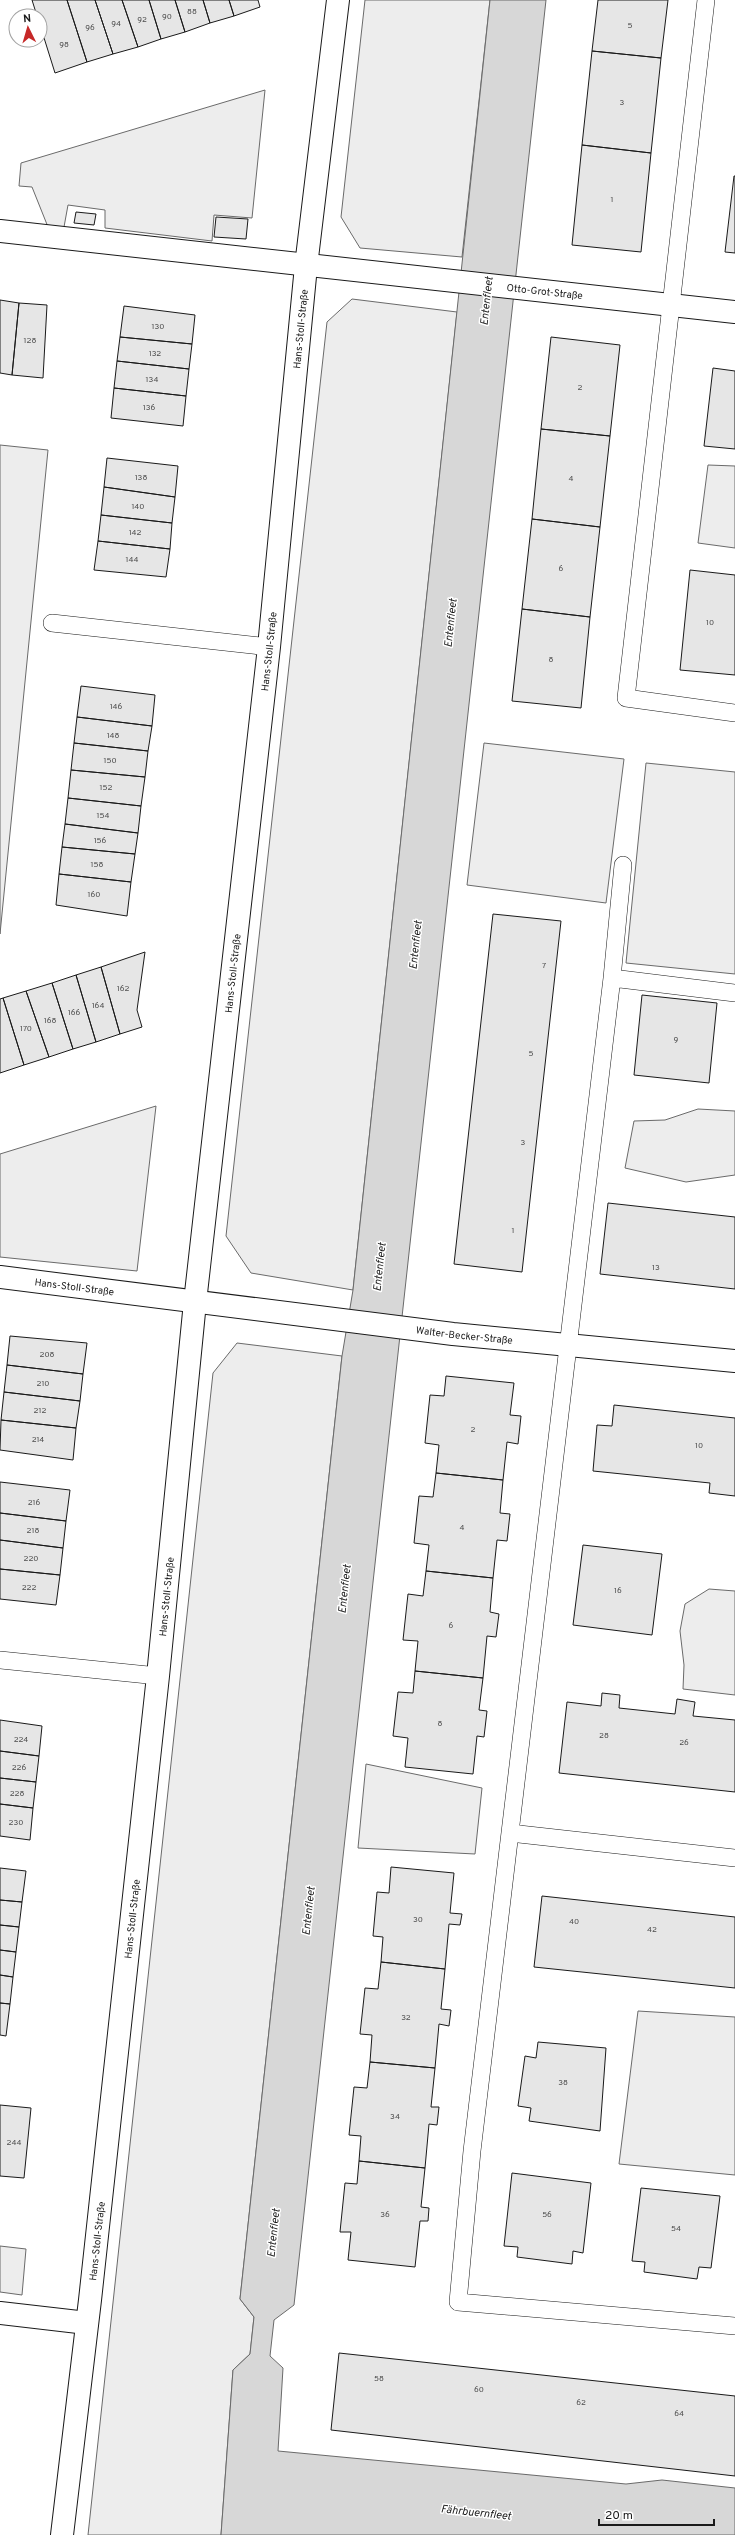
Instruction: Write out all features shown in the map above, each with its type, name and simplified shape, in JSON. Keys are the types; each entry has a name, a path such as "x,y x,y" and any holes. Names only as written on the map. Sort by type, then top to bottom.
{"street":[{"name":"Hans-Stoll-Straße","path":"62,2535 87,2323 158,1676 196,1302 269,647 306,266 338,0"},
{"name":"Otto-Grot-Straße","path":"0,231 306,266 735,312"},
{"name":"Hans-Stoll-Straße","path":"0,1277 196,1302"},
{"name":"Walter-Becker-Straße","path":"196,1302 453,1334 735,1361"},
{"path":"0,2313 87,2323"}],"lane":[{"path":"706,0 626,698 735,713"},
{"path":"52,623 269,647"},
{"path":"623,865 612,978 472,2151 458,2302 735,2326"},
{"path":"612,978 735,993"},
{"path":"0,1660 158,1676"},
{"path":"510,1833 735,1858"}],"shaded area":[{"path":"365,0 490,0 462,257 360,248 341,217"},
{"path":"265,90 252,218 214,215 212,241 105,228 105,210 68,205 64,227 48,227 32,187 19,186 21,163"},
{"path":"352,299 457,312 353,1290 251,1273 226,1236 327,322"},
{"path":"0,445 48,450 0,934"},
{"path":"708,465 735,466 735,548 698,543"},
{"path":"484,743 624,759 606,903 467,885"},
{"path":"646,763 735,772 735,974 626,963"},
{"path":"156,1106 137,1271 0,1257 0,1154"},
{"path":"698,1109 735,1111 735,1175 686,1182 625,1168 634,1121 665,1120"},
{"path":"237,1343 342,1356 240,2299 254,2317 250,2354 233,2370 221,2535 88,2535 213,1373"},
{"path":"709,1589 735,1591 735,1695 683,1689 684,1665 680,1631 685,1604"},
{"path":"366,1764 482,1788 475,1854 358,1848"},
{"path":"638,2011 735,2017 735,2175 619,2164"},
{"path":"0,2246 26,2249 22,2295 0,2292"}],"water":[{"path":"490,0 546,0 294,2305 274,2320 270,2356 283,2368 278,2451 626,2484 662,2480 735,2488 735,2535 221,2535 233,2370 250,2354 254,2317 240,2299 342,1356 353,1290"}],"building":[{"path":"32,0 67,0 87,62 55,73 47,48 48,8 34,8"},
{"path":"67,0 95,0 113,54 87,62"},
{"path":"95,0 122,0 138,47 113,54"},
{"path":"122,0 149,0 161,39 138,47"},
{"path":"149,0 175,0 185,32 161,39"},
{"path":"175,0 203,0 210,23 185,32"},
{"path":"203,0 229,0 234,16 210,23"},
{"path":"229,0 258,0 260,7 234,16"},
{"path":"598,0 668,0 661,58 592,51"},
{"path":"592,51 661,58 651,153 582,145"},
{"path":"582,145 651,153 641,252 572,245"},
{"path":"735,176 735,253 725,252"},
{"path":"76,212 96,214 94,225 74,223"},
{"path":"216,217 248,219 246,239 214,237"},
{"path":"0,300 19,303 12,375 0,373"},
{"path":"19,303 47,305 43,378 12,375"},
{"path":"124,306 195,315 192,344 120,337"},
{"path":"120,337 192,344 189,369 117,361"},
{"path":"551,337 620,345 610,436 541,429"},
{"path":"117,361 189,369 186,396 114,388"},
{"path":"713,368 735,371 735,449 704,446"},
{"path":"114,388 186,396 183,426 111,418"},
{"path":"541,429 610,436 600,527 532,519"},
{"path":"107,458 178,466 175,497 104,487"},
{"path":"104,487 175,497 172,523 101,515"},
{"path":"101,515 172,523 170,549 98,541"},
{"path":"532,519 600,527 590,617 522,609"},
{"path":"98,541 170,549 166,577 94,570"},
{"path":"690,570 735,575 735,675 680,670"},
{"path":"522,609 590,617 581,708 512,701"},
{"path":"81,686 155,695 152,726 77,717"},
{"path":"77,717 152,726 148,751 74,743"},
{"path":"74,743 148,751 145,777 71,770"},
{"path":"71,770 145,777 141,806 68,798"},
{"path":"68,798 141,806 138,833 65,824"},
{"path":"65,824 138,833 135,854 62,847"},
{"path":"62,847 135,854 131,882 59,874"},
{"path":"59,874 131,882 127,916 56,905"},
{"path":"493,914 561,921 522,1272 454,1264"},
{"path":"145,952 137,1010 142,1027 120,1034 101,967"},
{"path":"101,967 120,1034 96,1042 76,975"},
{"path":"76,975 96,1042 73,1049 52,983"},
{"path":"52,983 73,1049 49,1057 26,991"},
{"path":"26,991 49,1057 24,1065 3,998"},
{"path":"642,995 717,1003 709,1083 634,1075"},
{"path":"3,998 24,1065 0,1073 0,999"},
{"path":"608,1203 735,1217 735,1289 600,1274"},
{"path":"10,1336 87,1343 83,1374 7,1365"},
{"path":"7,1365 83,1374 80,1401 4,1392"},
{"path":"446,1376 514,1383 510,1415 521,1416 518,1444 507,1442 503,1480 436,1473 439,1445 425,1443 430,1395 444,1396"},
{"path":"4,1392 80,1401 76,1428 1,1420"},
{"path":"614,1405 735,1418 735,1496 709,1493 710,1483 593,1471 597,1425 612,1426"},
{"path":"1,1420 76,1428 73,1460 0,1450"},
{"path":"436,1473 503,1480 500,1513 510,1514 507,1541 497,1540 493,1578 426,1571 429,1545 414,1543 419,1496 433,1497"},
{"path":"0,1482 70,1490 66,1521 0,1513"},
{"path":"0,1513 66,1521 63,1548 0,1540"},
{"path":"0,1540 63,1548 60,1575 0,1569"},
{"path":"583,1545 662,1554 652,1635 573,1625"},
{"path":"0,1569 60,1575 56,1605 0,1599"},
{"path":"426,1571 493,1578 490,1612 499,1614 496,1637 487,1636 483,1678 415,1671 418,1641 403,1640 408,1594 423,1596"},
{"path":"415,1671 483,1678 479,1710 487,1711 484,1737 477,1736 473,1774 405,1767 408,1738 393,1736 398,1692 413,1693"},
{"path":"602,1693 620,1695 619,1708 675,1714 677,1699 695,1702 693,1716 735,1720 735,1792 559,1773 567,1702 601,1706"},
{"path":"0,1720 42,1726 39,1756 0,1751"},
{"path":"0,1751 39,1756 36,1782 0,1778"},
{"path":"0,1778 36,1782 33,1808 0,1804"},
{"path":"0,1804 33,1808 30,1840 0,1836"},
{"path":"391,1867 454,1873 450,1913 462,1914 460,1925 449,1924 445,1969 381,1962 383,1937 373,1936 377,1892 389,1893"},
{"path":"0,1868 26,1871 22,1902 0,1900"},
{"path":"542,1896 735,1917 735,1988 534,1967"},
{"path":"0,1900 22,1902 19,1927 0,1925"},
{"path":"0,1925 19,1927 16,1952 0,1950"},
{"path":"0,1950 16,1952 13,1977 0,1975"},
{"path":"381,1962 445,1969 441,2009 451,2010 449,2026 439,2024 435,2068 370,2062 372,2035 360,2034 365,1988 378,1989"},
{"path":"0,1975 13,1977 10,2004 0,2003"},
{"path":"0,2003 10,2004 6,2036 0,2035"},
{"path":"538,2042 606,2048 600,2131 529,2121 531,2108 518,2106 525,2056 536,2058"},
{"path":"370,2062 435,2068 431,2107 439,2107 437,2125 429,2124 425,2168 359,2161 361,2136 349,2135 354,2087 367,2088"},
{"path":"0,2105 31,2108 24,2178 0,2176"},
{"path":"359,2161 425,2168 421,2207 429,2208 428,2221 420,2221 415,2267 348,2260 351,2232 340,2232 345,2183 357,2184"},
{"path":"512,2173 591,2183 583,2253 573,2251 572,2264 517,2257 518,2247 504,2246"},
{"path":"641,2188 720,2196 711,2268 699,2267 697,2279 644,2272 645,2262 632,2261"},
{"path":"339,2353 735,2396 735,2476 331,2430"}],"water label":[{"name":"Entenfleet","path":"486,301"},
{"name":"Entenfleet","path":"450,623"},
{"name":"Entenfleet","path":"415,945"},
{"name":"Entenfleet","path":"379,1267"},
{"name":"Entenfleet","path":"344,1589"},
{"name":"Entenfleet","path":"308,1911"},
{"name":"Entenfleet","path":"273,2233"},
{"name":"Fährbuernfleet","path":"476,2512"}]}
